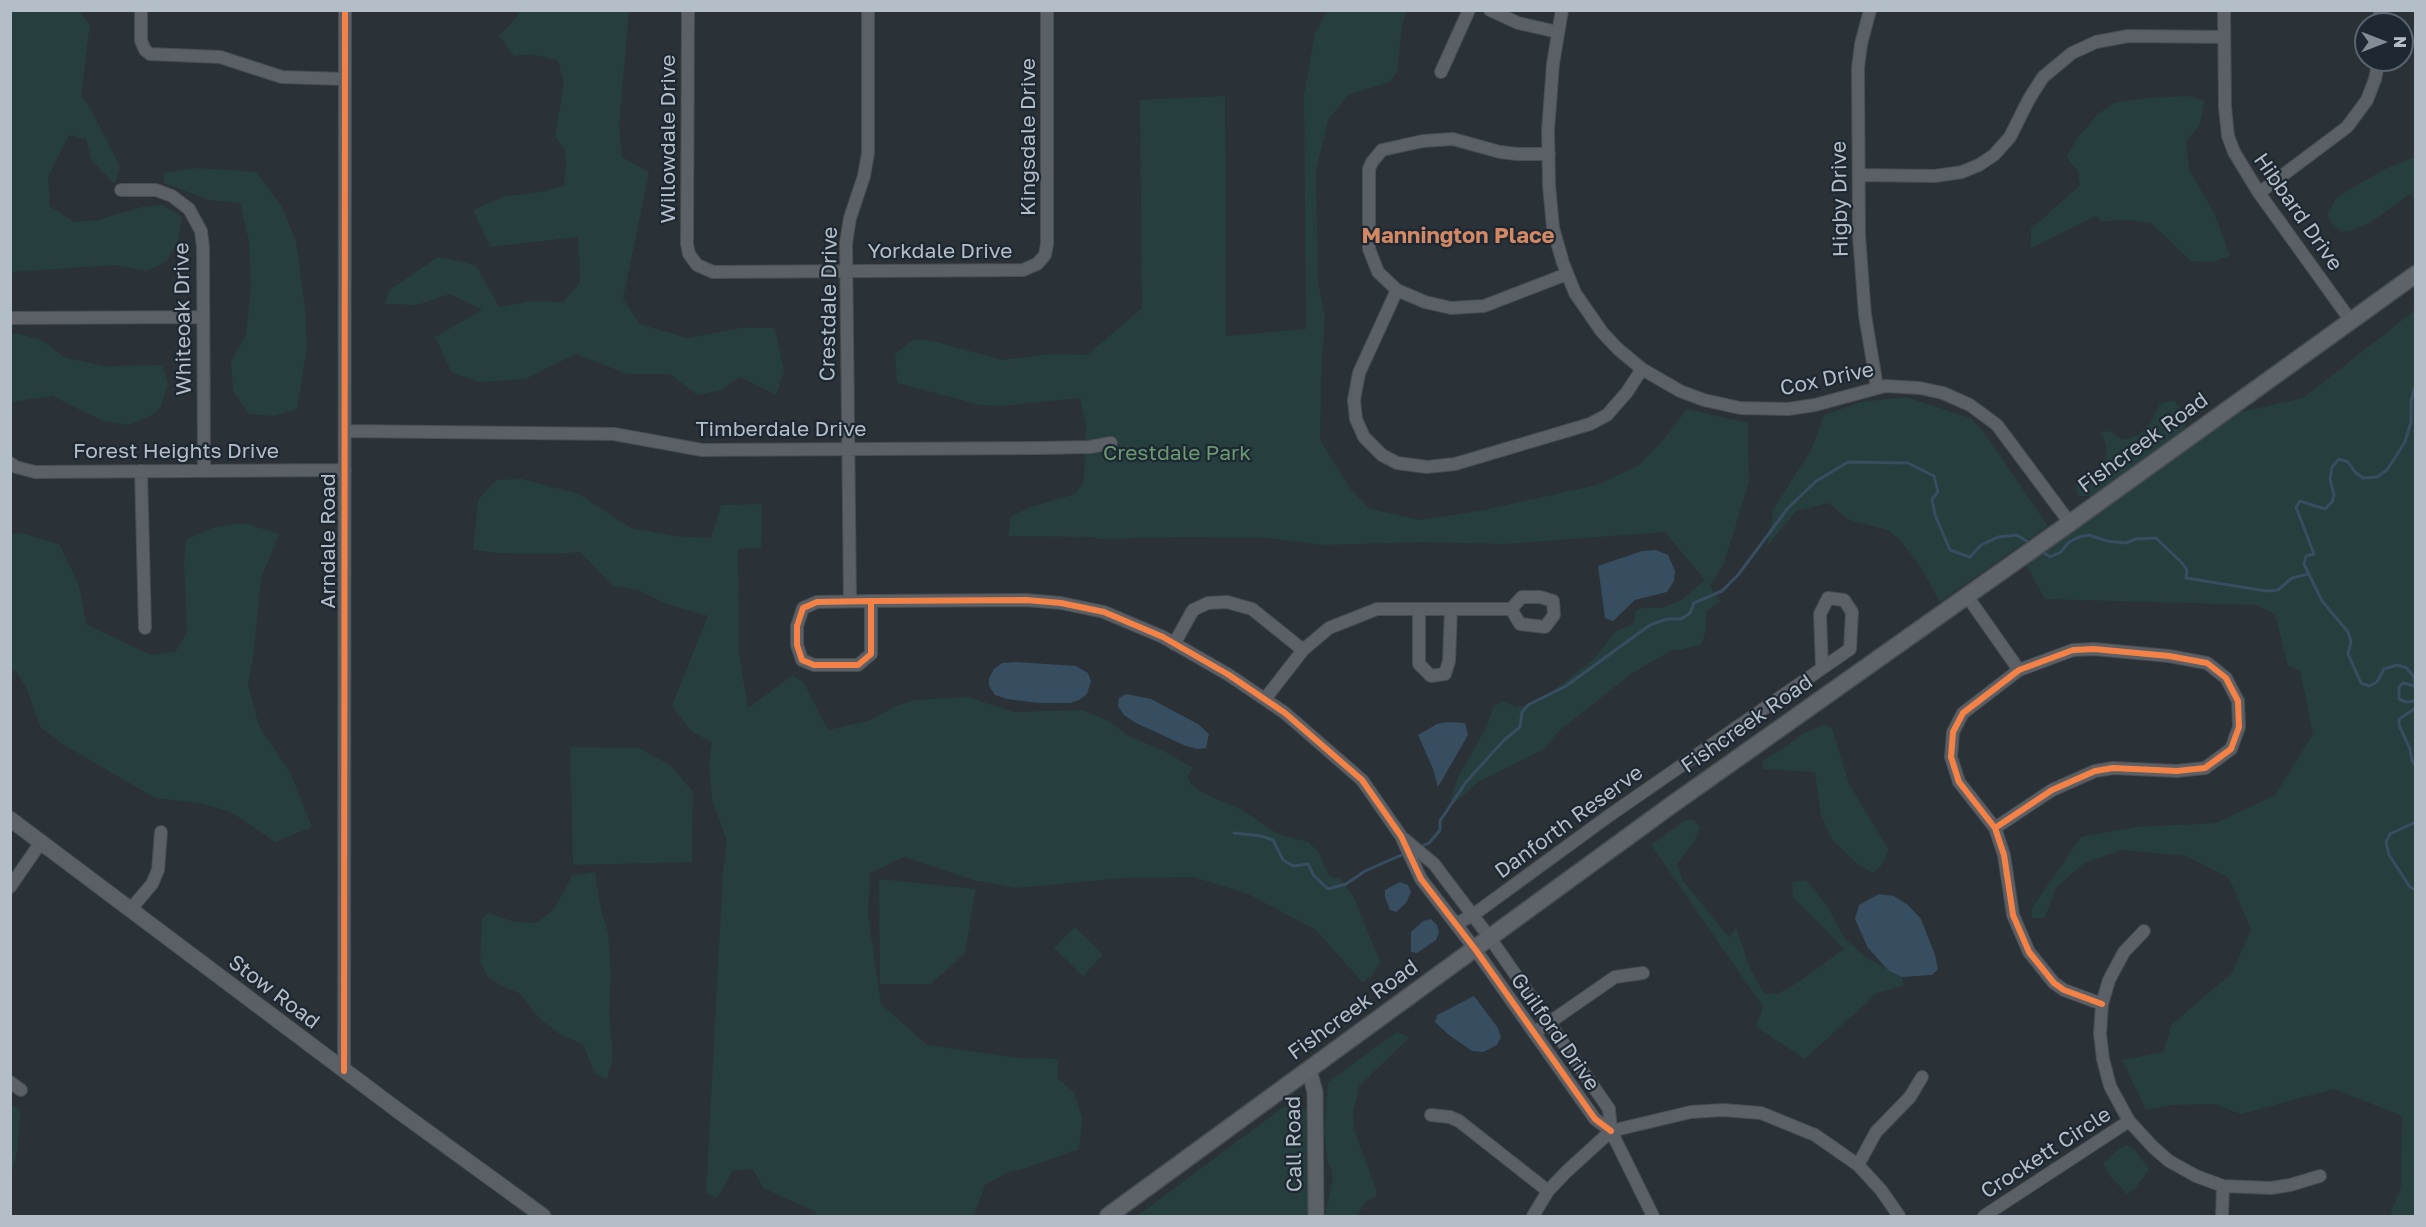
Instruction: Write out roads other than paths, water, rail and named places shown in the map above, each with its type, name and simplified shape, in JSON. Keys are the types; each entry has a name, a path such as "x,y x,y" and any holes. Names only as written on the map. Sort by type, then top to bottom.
{"main road":[{"name":"Fishcreek Road","path":"1108,1216 1670,806 1967,597 2415,274"}],"street":[{"path":"141,10 141,40 145,50 150,54 220,57 282,77 345,79"},
{"name":"Arndale Road","path":"344,1071 345,10"},
{"name":"Willowdale Drive","path":"688,10 687,244 689,254 697,265"},
{"name":"Crestdale Drive","path":"850,601 845,271 849,225 864,176 868,153 868,10"},
{"name":"Kingsdale Drive","path":"1040,261 1045,255 1047,244 1047,10"},
{"path":"1441,72 1469,10"},
{"path":"1490,10 1518,23 1558,32"},
{"name":"Cox Drive","path":"1563,10 1551,92 1549,154 1553,228 1567,274 1588,313 1602,332 1642,369 1680,391 1726,405 1762,410 1788,409 1815,405 1877,387 1898,386 1943,393 1970,405 1988,417 2006,434 2070,523"},
{"name":"Higby Drive","path":"1870,10 1861,44 1858,68 1859,175 1862,284 1877,387"},
{"name":"Hibbard Drive","path":"2224,10 2225,107 2229,136 2239,163 2351,321"},
{"path":"1859,175 1935,176 1962,172 1979,165 2005,144 2029,99 2048,72 2072,53 2096,42 2128,36 2224,37"},
{"path":"2259,193 2347,127 2367,100 2375,72"},
{"path":"1549,154 1508,153 1467,142 1440,139 1398,145 1382,150 1369,169 1369,249 1378,272 1396,290 1437,306 1474,307 1504,300 1567,274"},
{"name":"Whiteoak Drive","path":"121,190 156,190 184,204 194,217 203,239 204,470"},
{"name":"Yorkdale Drive","path":"697,265 713,272 1023,270 1033,267 1040,261"},
{"path":"1396,290 1359,373 1354,400 1356,419 1364,437 1382,455 1397,463 1426,467 1455,464 1590,424 1606,415 1627,392 1642,369"},
{"path":"10,318 203,317"},
{"name":"Timberdale Drive","path":"345,431 615,434 702,450 1090,447 1111,443"},
{"name":"Forest Heights Drive","path":"10,463 35,472 345,470"},
{"path":"141,471 145,628"},
{"path":"1967,597 2019,670"},
{"name":"Danforth Reserve","path":"1456,924 1473,915 1610,815 1850,649 1852,612 1844,600 1828,598 1820,614 1822,668"},
{"name":"Guilford Drive","path":"871,601 1026,600 1061,603 1104,612 1174,644 1229,675 1285,713 1362,780 1416,855 1421,879 1475,949 1596,1119 1611,1131"},
{"path":"871,601 871,654 858,665 814,665 802,660 797,645 797,626 803,608 816,602 871,601"},
{"path":"1174,644 1193,610 1208,603 1227,602 1252,609 1303,650"},
{"path":"1265,699 1303,650 1329,628 1377,609 1511,609"},
{"path":"1419,609 1419,664 1431,676 1445,674 1449,661 1451,609"},
{"path":"1995,828 2052,790 2095,771 2113,768 2177,771 2205,768 2231,749 2239,727 2238,701 2226,678 2207,663 2169,656 2094,649 2073,650 2019,670 1963,713 1953,732 1951,757 1959,782 1995,828 2004,855 2013,915 2029,951 2054,983 2064,990 2102,1004"},
{"name":"Stow Road","path":"10,819 344,1071 543,1216"},
{"path":"130,910 152,884 158,870 161,832"},
{"path":"10,887 41,842"},
{"name":"Guilford Drive","path":"1416,855 1434,864 1473,915 1609,1109 1611,1131 1653,1216"},
{"path":"2144,931 2124,952 2109,980 2102,1004 2100,1034 2103,1059 2110,1086 2129,1121 2169,1161 2196,1176 2223,1186 2271,1188 2320,1176"},
{"path":"1534,1033 1615,977 1643,973"},
{"name":"Call Road","path":"1309,1070 1315,1092 1316,1216"},
{"path":"1858,1166 1877,1131 1910,1097 1922,1077"},
{"path":"10,1082 21,1090"},
{"path":"1533,1216 1548,1191 1611,1131 1691,1113 1723,1110 1761,1113 1815,1135 1858,1166 1881,1190 1899,1216"},
{"path":"1431,1115 1450,1117 1459,1121 1548,1191"},
{"name":"Crockett Circle","path":"1984,1216 2129,1121"},
{"path":"2222,1216 2223,1186"}],"water":[{"path":"1656,550 1668,555 1675,571 1674,581 1667,592 1635,600 1613,621 1605,618 1598,566 1642,551"},
{"path":"1002,663 1076,666 1088,673 1091,681 1087,694 1070,703 1039,703 995,695 989,686 989,678 994,669"},
{"path":"1126,694 1151,699 1198,724 1209,734 1206,748 1186,746 1124,715 1118,706 1119,698"},
{"path":"1465,723 1468,735 1438,787 1418,735 1437,724"},
{"path":"1400,882 1408,885 1411,892 1406,903 1396,912 1390,910 1385,890"},
{"path":"1879,894 1894,896 1908,905 1921,919 1938,969 1932,975 1902,977 1889,971 1868,948 1855,919 1859,905"},
{"path":"1431,919 1437,925 1439,933 1436,940 1417,953 1411,952 1411,932 1423,921"},
{"path":"1474,996 1498,1028 1501,1037 1497,1045 1483,1052 1472,1051 1435,1022 1437,1015"}],"waterway":[{"path":"2416,383 2411,401 2411,422 2405,442 2387,470 2377,477 2363,478 2348,462 2339,459 2332,467 2330,479 2334,495 2332,502 2325,509 2300,501 2296,507 2314,554 2306,556 2304,564 2322,601 2348,632 2351,642 2348,654 2361,683 2369,686 2377,682 2384,669 2397,665 2407,668 2414,677 2415,686 2403,683 2399,687 2399,699 2406,702 2416,701"},
{"path":"1420,847 1429,843 1440,830 1440,821 1466,782 1504,740 1520,727 1522,712 1528,705 1566,686 1650,625 1667,619 1681,619 1690,613 1694,603 1722,591 1738,575 1788,508 1815,482 1848,462 1908,463 1934,476 1938,492 1932,499 1935,515 1950,550 1970,557 1981,545 1998,537 2017,535 2031,544"},
{"path":"2041,551 2050,557 2061,552 2069,542 2089,535 2107,541 2126,543 2136,539 2156,538 2182,563 2187,570 2186,578 2266,591 2278,590 2292,578 2308,574"},
{"path":"2416,708 2399,719 2412,761 2416,765"},
{"path":"2416,822 2390,834 2386,842 2389,855 2410,887 2416,890"},
{"path":"1234,833 1261,836 1273,840 1283,860 1293,866 1308,864 1314,876 1328,889 1346,884 1365,871 1406,853"}],"district":[{"name":"Mannington Place","path":"1458,236"}],"park label":[{"name":"Crestdale Park","path":"1177,453"}]}
